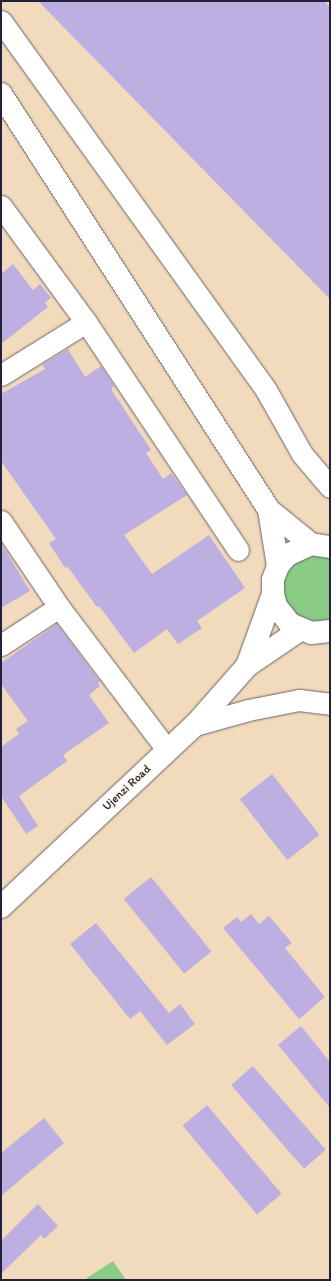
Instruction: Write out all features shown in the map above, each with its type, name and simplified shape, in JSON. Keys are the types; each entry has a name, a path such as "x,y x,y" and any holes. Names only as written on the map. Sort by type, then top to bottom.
{"street":[{"path":"1,21 266,390 302,454 330,487"},
{"path":"1,94 269,510 321,546"},
{"path":"1,206 86,322 238,550"},
{"path":"1,375 86,322"},
{"path":"269,510 278,566"},
{"path":"1,521 59,607 167,750"},
{"path":"247,666 273,594 273,580 278,566 287,555 298,548 321,546"},
{"path":"273,594 281,616 300,630 328,634"},
{"path":"1,645 59,607"},
{"path":"247,666 300,630"},
{"name":"Ujenzi Road","path":"1,907 195,725 247,666"},
{"path":"195,725 248,710 299,700 330,704"}],"green space":[{"path":"307,553 330,554 330,620 322,623 299,618 284,599 284,576 289,566"},
{"path":"113,1261 126,1280 84,1280"}],"building":[{"path":"38,1 324,1 330,7 330,299"},
{"path":"13,264 33,290 40,284 51,298 45,303 48,307 1,344 1,274"},
{"path":"68,349 85,377 101,366 114,386 111,389 151,450 146,453 163,479 171,473 187,495 124,535 152,574 209,535 245,588 197,621 202,628 178,644 167,629 134,653 99,606 97,607 67,566 65,568 49,543 56,539 1,461 1,394 45,369 42,365"},
{"path":"1,543 30,591 1,608"},
{"path":"57,624 100,682 98,683 100,686 89,695 109,723 63,755 67,761 19,796 38,826 26,834 1,796 1,747 19,734 16,729 28,721 1,684 1,663"},
{"path":"272,774 319,835 287,860 240,799"},
{"path":"151,877 211,952 184,974 124,899"},
{"path":"251,914 259,924 269,916 292,943 285,948 325,997 299,1019 223,928 237,917 241,922"},
{"path":"96,923 169,1013 180,1004 195,1024 167,1045 140,1011 130,1019 70,944"},
{"path":"301,1026 330,1062 330,1108 278,1045"},
{"path":"253,1066 326,1150 304,1169 231,1085"},
{"path":"207,1105 282,1194 257,1214 182,1126"},
{"path":"44,1118 64,1143 1,1196 1,1153"},
{"path":"38,1204 58,1226 44,1239 41,1235 1,1274 1,1241"}]}
